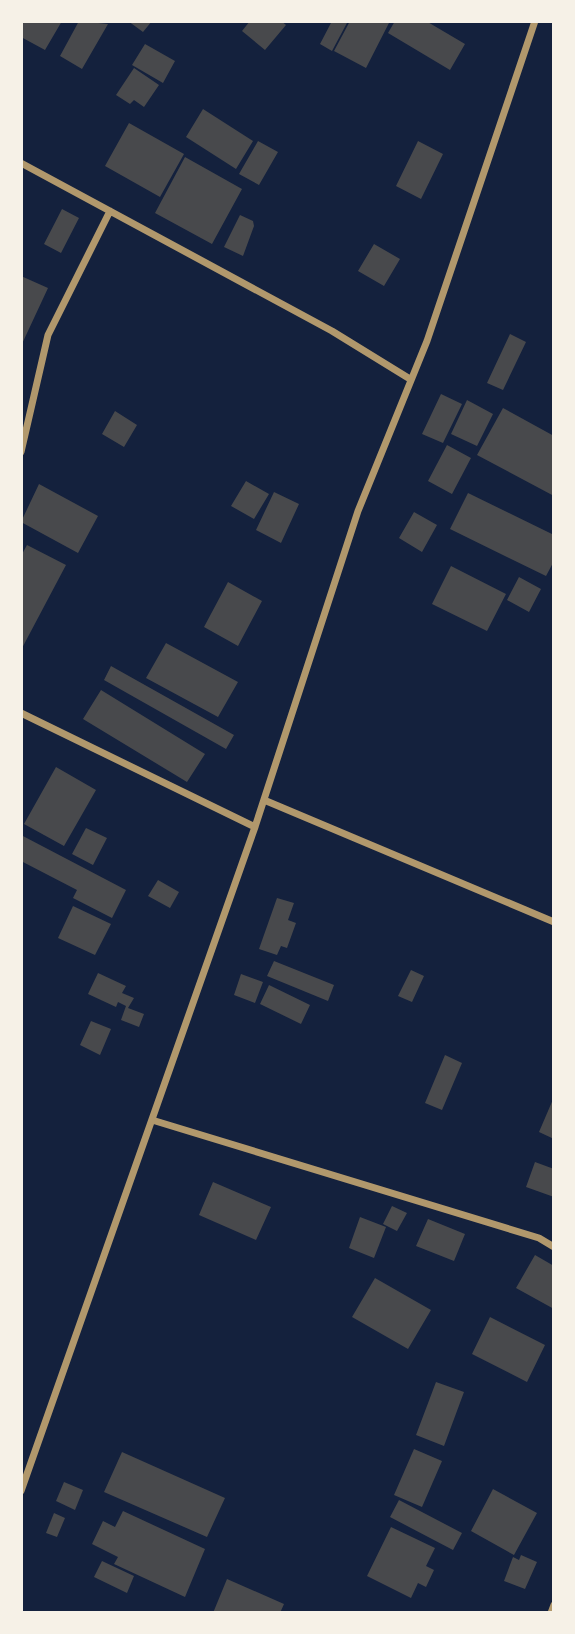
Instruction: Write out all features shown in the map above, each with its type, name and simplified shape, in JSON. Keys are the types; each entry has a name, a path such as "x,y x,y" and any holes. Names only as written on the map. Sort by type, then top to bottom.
{"street":[{"path":"21,1491 255,827 358,511 479,194 535,21"},
{"path":"21,163 332,331 410,379"},
{"path":"21,452 48,335 110,211"},
{"path":"21,713 255,827"},
{"path":"264,800 554,922"},
{"path":"152,1120 539,1238 554,1247"},
{"path":"551,1613 554,1605"}],"building":[{"path":"21,21 62,21 45,50 21,37"},
{"path":"79,21 108,24 82,69 60,56"},
{"path":"128,21 152,21 143,32"},
{"path":"250,21 281,21 286,25 265,50 242,31"},
{"path":"332,21 348,21 332,51 320,44"},
{"path":"350,21 390,21 366,68 334,51"},
{"path":"395,21 426,21 465,44 450,70 388,33"},
{"path":"145,44 175,61 163,83 132,65"},
{"path":"134,68 159,85 144,107 134,100 130,104 116,95"},
{"path":"203,109 253,141 236,169 186,137"},
{"path":"129,123 184,154 160,197 105,166"},
{"path":"258,141 278,152 259,185 239,174"},
{"path":"418,141 443,154 421,199 396,186"},
{"path":"185,157 242,189 212,244 155,213"},
{"path":"62,209 79,218 61,253 44,244"},
{"path":"240,215 253,221 254,226 243,256 224,247"},
{"path":"374,244 400,259 384,286 358,271"},
{"path":"21,276 48,288 21,346"},
{"path":"510,334 526,342 503,390 487,383"},
{"path":"441,394 462,404 443,443 422,434"},
{"path":"467,400 493,414 477,446 451,434"},
{"path":"503,408 554,436 554,496 477,455"},
{"path":"115,411 137,425 124,447 102,434"},
{"path":"447,445 471,458 452,494 428,481"},
{"path":"246,481 269,494 254,519 231,506"},
{"path":"39,484 98,516 78,553 21,522"},
{"path":"274,492 299,504 281,543 256,530"},
{"path":"468,493 554,535 554,561 546,576 450,529"},
{"path":"414,512 437,525 422,552 399,538"},
{"path":"27,545 66,565 21,650 21,556"},
{"path":"451,566 506,594 487,631 432,604"},
{"path":"519,577 541,589 529,612 507,600"},
{"path":"228,582 262,601 238,646 204,627"},
{"path":"166,643 238,682 218,717 146,678"},
{"path":"111,666 234,735 226,749 104,680"},
{"path":"101,690 205,754 187,782 83,719"},
{"path":"56,767 96,790 64,846 24,824"},
{"path":"86,828 107,838 93,865 72,854"},
{"path":"21,835 126,890 112,918 73,898 77,890 21,861"},
{"path":"158,880 179,892 170,908 148,896"},
{"path":"277,898 294,903 288,920 296,923 287,948 281,946 277,955 259,949"},
{"path":"73,906 111,924 95,955 58,938"},
{"path":"274,961 334,985 328,1001 267,976"},
{"path":"411,970 424,976 412,1002 398,996"},
{"path":"98,973 126,986 122,993 134,998 128,1008 144,1014 139,1027 121,1020 126,1006 118,1002 116,1007 88,994"},
{"path":"241,974 263,982 255,1003 234,995"},
{"path":"269,985 310,1005 301,1024 260,1004"},
{"path":"91,1021 111,1029 100,1055 80,1045"},
{"path":"445,1055 462,1063 442,1110 425,1103"},
{"path":"554,1097 554,1139 539,1132"},
{"path":"535,1162 554,1169 554,1197 526,1187"},
{"path":"213,1182 271,1207 256,1240 199,1215"},
{"path":"392,1206 407,1213 397,1231 383,1224"},
{"path":"360,1217 386,1227 374,1258 349,1248"},
{"path":"428,1219 465,1234 454,1261 416,1246"},
{"path":"535,1255 554,1266 554,1309 516,1288"},
{"path":"375,1278 431,1310 408,1349 352,1317"},
{"path":"490,1317 545,1345 527,1382 472,1354"},
{"path":"436,1382 464,1392 444,1446 416,1435"},
{"path":"414,1449 442,1461 422,1507 394,1495"},
{"path":"122,1452 225,1498 207,1537 104,1492"},
{"path":"64,1482 83,1490 75,1510 56,1501"},
{"path":"493,1489 537,1513 514,1555 471,1531"},
{"path":"399,1500 462,1533 453,1550 390,1517"},
{"path":"123,1511 205,1549 185,1597 114,1564 118,1557 92,1544 103,1521 115,1527"},
{"path":"54,1513 65,1518 57,1537 46,1533"},
{"path":"391,1527 435,1548 426,1566 434,1570 426,1587 418,1583 411,1598 367,1576"},
{"path":"521,1555 537,1562 525,1589 504,1581 513,1557 519,1560"},
{"path":"102,1561 134,1576 127,1593 94,1577"},
{"path":"227,1579 284,1604 280,1613 213,1613"}]}
